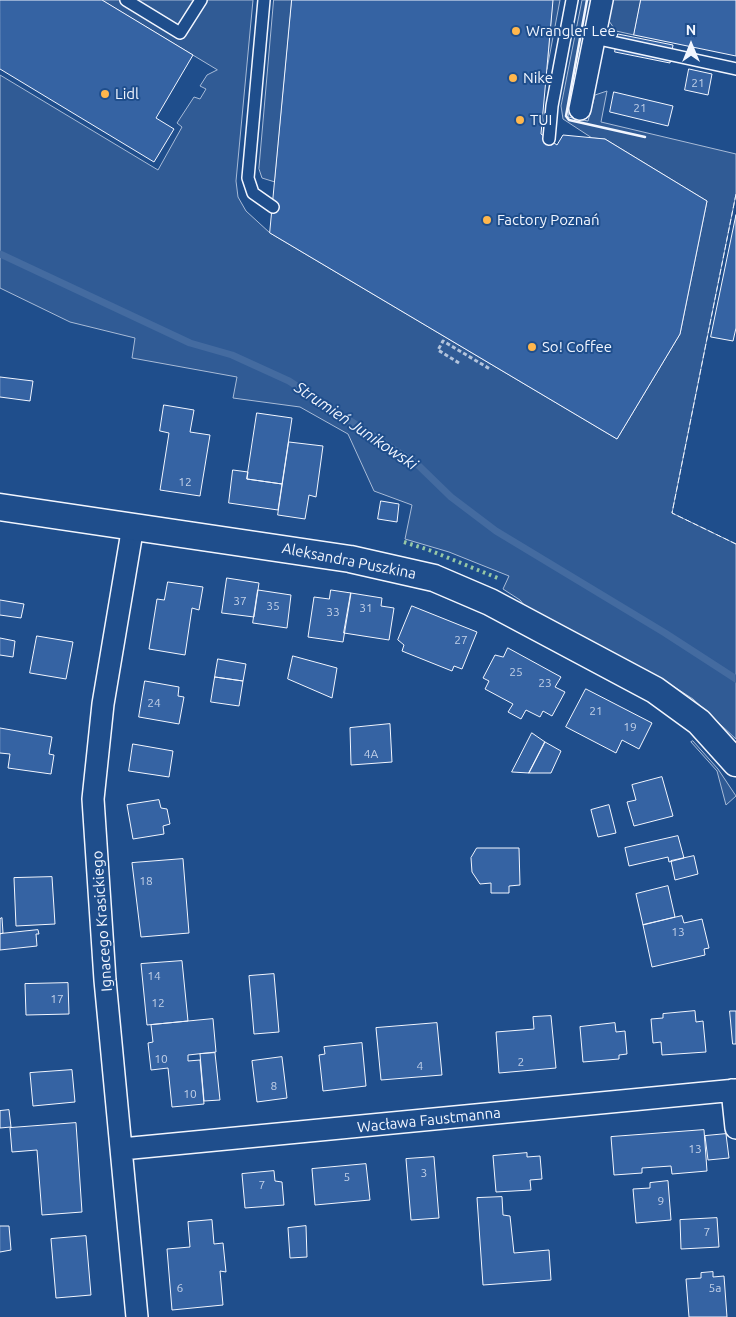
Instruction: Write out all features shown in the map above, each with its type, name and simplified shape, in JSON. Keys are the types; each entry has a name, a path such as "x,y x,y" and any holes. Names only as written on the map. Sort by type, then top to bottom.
{"street":[{"path":"580,109 602,0"},
{"name":"Aleksandra Puszkina","path":"0,507 366,562 421,575 451,585 538,626 655,690 699,722 736,762"},
{"name":"Ignacego Krasickiego","path":"133,526 103,704 93,799 106,980 137,1317"},
{"path":"734,1090 736,1128"},
{"name":"Wacława Faustmanna","path":"122,1149 734,1090"}],"lane":[{"path":"126,0 180,33 201,0"},
{"path":"264,0 248,178 253,193 273,207"},
{"path":"549,139 552,106 572,0"},
{"path":"594,38 736,69"}],"path":[{"path":"459,363 438,350 443,341 490,370"}],"shaded area":[{"path":"102,0 253,0 236,181 238,197 246,211 270,233 617,439 680,334 707,201 605,139 592,138 563,119 561,106 582,0 591,0 568,117 588,121 595,95 607,91 601,122 736,154 736,194 672,513 736,544 736,739 693,699 662,679 524,605 520,600 503,589 509,576 449,552 405,539 412,505 374,491 348,434 300,407 233,398 237,377 132,358 135,338 70,322 0,288 0,75 158,170 182,127 177,123 194,97 200,99 206,89 200,86 207,75 217,70"},
{"path":"274,0 292,0 275,182 262,178 259,169"},
{"path":"553,0 560,0 547,69"},
{"path":"613,0 641,0 634,35 616,31 609,21"},
{"path":"693,741 718,769 736,796 726,805 717,771 691,742"}],"building":[{"name":"Lidl","path":"0,0 102,0 193,55 156,118 174,129 154,162 0,69"},
{"name":"Factory Poznań","path":"292,0 553,0 541,134 557,145 563,135 605,139 707,201 680,334 617,439 270,233"},
{"path":"641,0 736,0 736,56 634,35"},
{"path":"618,34 673,45 670,63 615,52"},
{"path":"689,69 712,74 708,95 685,90"},
{"path":"614,92 673,106 668,126 610,112"},
{"path":"736,215 736,328 733,341 711,337"},
{"path":"0,377 33,381 30,401 0,397"},
{"path":"164,405 194,410 190,432 210,435 200,496 160,490 169,433 160,431"},
{"path":"257,413 292,418 282,484 247,479"},
{"path":"289,442 323,446 316,497 309,495 305,519 278,515"},
{"path":"233,470 248,472 247,479 282,484 278,510 229,503"},
{"path":"381,501 399,504 397,522 378,519"},
{"path":"227,578 259,583 254,617 222,613"},
{"path":"168,582 203,587 199,610 192,608 185,655 149,649 157,599 164,600"},
{"path":"258,590 291,595 287,628 253,623"},
{"path":"331,590 351,593 343,642 308,637 314,597 329,599"},
{"path":"351,593 382,598 381,606 394,608 389,640 344,633"},
{"path":"0,600 24,604 21,618 0,615"},
{"path":"412,606 477,632 462,669 454,666 452,671 402,651 404,645 398,640"},
{"path":"37,636 73,642 66,679 30,673"},
{"path":"0,638 15,641 13,657 0,655"},
{"path":"508,648 561,677 555,687 565,692 552,716 543,711 540,717 526,710 521,719 508,712 513,704 485,689 489,681 483,678 495,655 503,657"},
{"path":"293,656 337,668 332,698 288,679"},
{"path":"218,659 246,664 243,681 215,677"},
{"path":"215,677 243,681 239,706 211,702"},
{"path":"145,681 179,687 178,696 184,697 179,724 139,717"},
{"path":"586,689 652,723 639,749 622,740 616,753 566,727"},
{"path":"390,724 392,762 351,765 350,728"},
{"path":"0,728 52,737 49,754 54,755 51,774 8,768 10,754 0,753"},
{"path":"532,733 545,742 529,773 512,772"},
{"path":"545,742 561,751 551,773 529,773"},
{"path":"133,744 173,751 169,777 129,771"},
{"path":"662,777 673,816 634,826 627,802 636,800 632,785"},
{"path":"159,800 161,808 167,809 170,824 163,826 164,834 133,839 127,805"},
{"path":"609,805 616,833 598,837 591,810"},
{"path":"678,836 684,858 669,862 668,857 629,866 625,848"},
{"path":"477,848 519,848 520,885 509,886 509,893 491,893 491,883 480,884 472,872 471,858"},
{"path":"694,856 698,874 675,880 671,861"},
{"path":"183,859 189,933 141,937 132,863"},
{"path":"52,877 55,924 16,926 14,878"},
{"path":"668,886 675,917 643,925 636,894"},
{"path":"682,916 684,923 702,919 709,948 704,949 705,955 652,967 643,925"},
{"path":"2,918 3,933 0,934 0,919"},
{"path":"38,930 39,934 36,934 37,946 0,950 0,934"},
{"path":"182,961 188,1021 147,1025 141,964"},
{"path":"274,974 279,1032 254,1034 249,976"},
{"path":"68,983 69,1014 26,1015 25,984"},
{"path":"695,1011 696,1022 703,1021 706,1052 662,1055 661,1042 653,1043 651,1019 663,1018 663,1014"},
{"path":"730,1011 736,1011 736,1044 733,1044"},
{"path":"551,1016 556,1068 499,1073 496,1032 534,1029 533,1017"},
{"path":"213,1019 216,1052 188,1055 188,1061 200,1060 204,1104 172,1107 168,1068 151,1070 148,1043 153,1042 151,1025"},
{"path":"437,1023 442,1075 381,1080 376,1028"},
{"path":"615,1023 616,1032 625,1031 627,1054 619,1055 619,1059 583,1062 580,1027"},
{"path":"362,1043 366,1086 323,1091 319,1055 325,1054 324,1047"},
{"path":"215,1053 220,1100 204,1101 200,1054"},
{"path":"282,1057 287,1098 257,1102 252,1061"},
{"path":"72,1070 75,1102 33,1106 30,1073"},
{"path":"9,1110 11,1127 0,1128 0,1111"},
{"path":"76,1123 82,1212 42,1215 37,1150 12,1152 10,1128"},
{"path":"704,1130 707,1171 672,1174 671,1166 642,1168 642,1173 614,1175 611,1137"},
{"path":"726,1134 729,1158 708,1160 705,1136"},
{"path":"527,1153 527,1157 540,1156 542,1179 530,1180 531,1190 496,1192 493,1156"},
{"path":"434,1157 439,1218 411,1220 406,1159"},
{"path":"366,1164 370,1200 315,1205 312,1169"},
{"path":"274,1171 275,1181 282,1182 284,1205 245,1208 242,1174"},
{"path":"668,1181 671,1220 636,1223 633,1189 650,1188 650,1183"},
{"path":"502,1197 503,1215 510,1216 514,1253 549,1250 551,1280 483,1285 477,1198"},
{"path":"717,1218 719,1247 681,1249 680,1220"},
{"path":"212,1220 214,1244 223,1243 226,1272 220,1271 223,1305 172,1310 167,1249 190,1247 188,1222"},
{"path":"0,1226 9,1226 11,1250 0,1252"},
{"path":"306,1226 307,1257 290,1258 288,1228"},
{"path":"86,1236 91,1295 56,1298 51,1239"},
{"path":"713,1272 713,1277 724,1276 727,1317 689,1317 686,1279 701,1278 701,1273"}],"waterway":[{"name":"Strumień Junikowski","path":"0,254 190,343 232,355 289,381 418,465 451,497 496,531 665,633 736,679"}],"hedge":[{"path":"404,542 429,550 500,579"}],"fence":[{"path":"736,194 672,513 736,544"}],"wall":[{"path":"587,0 566,116 569,120 645,137"}],"place":[{"name":"Wrangler Lee","path":"516,31"},
{"name":"Nike","path":"513,78"},
{"name":"Lidl","path":"105,94"},
{"name":"TUI","path":"520,120"},
{"name":"Factory Poznań","path":"487,220"},
{"name":"So! Coffee","path":"532,347"}]}
